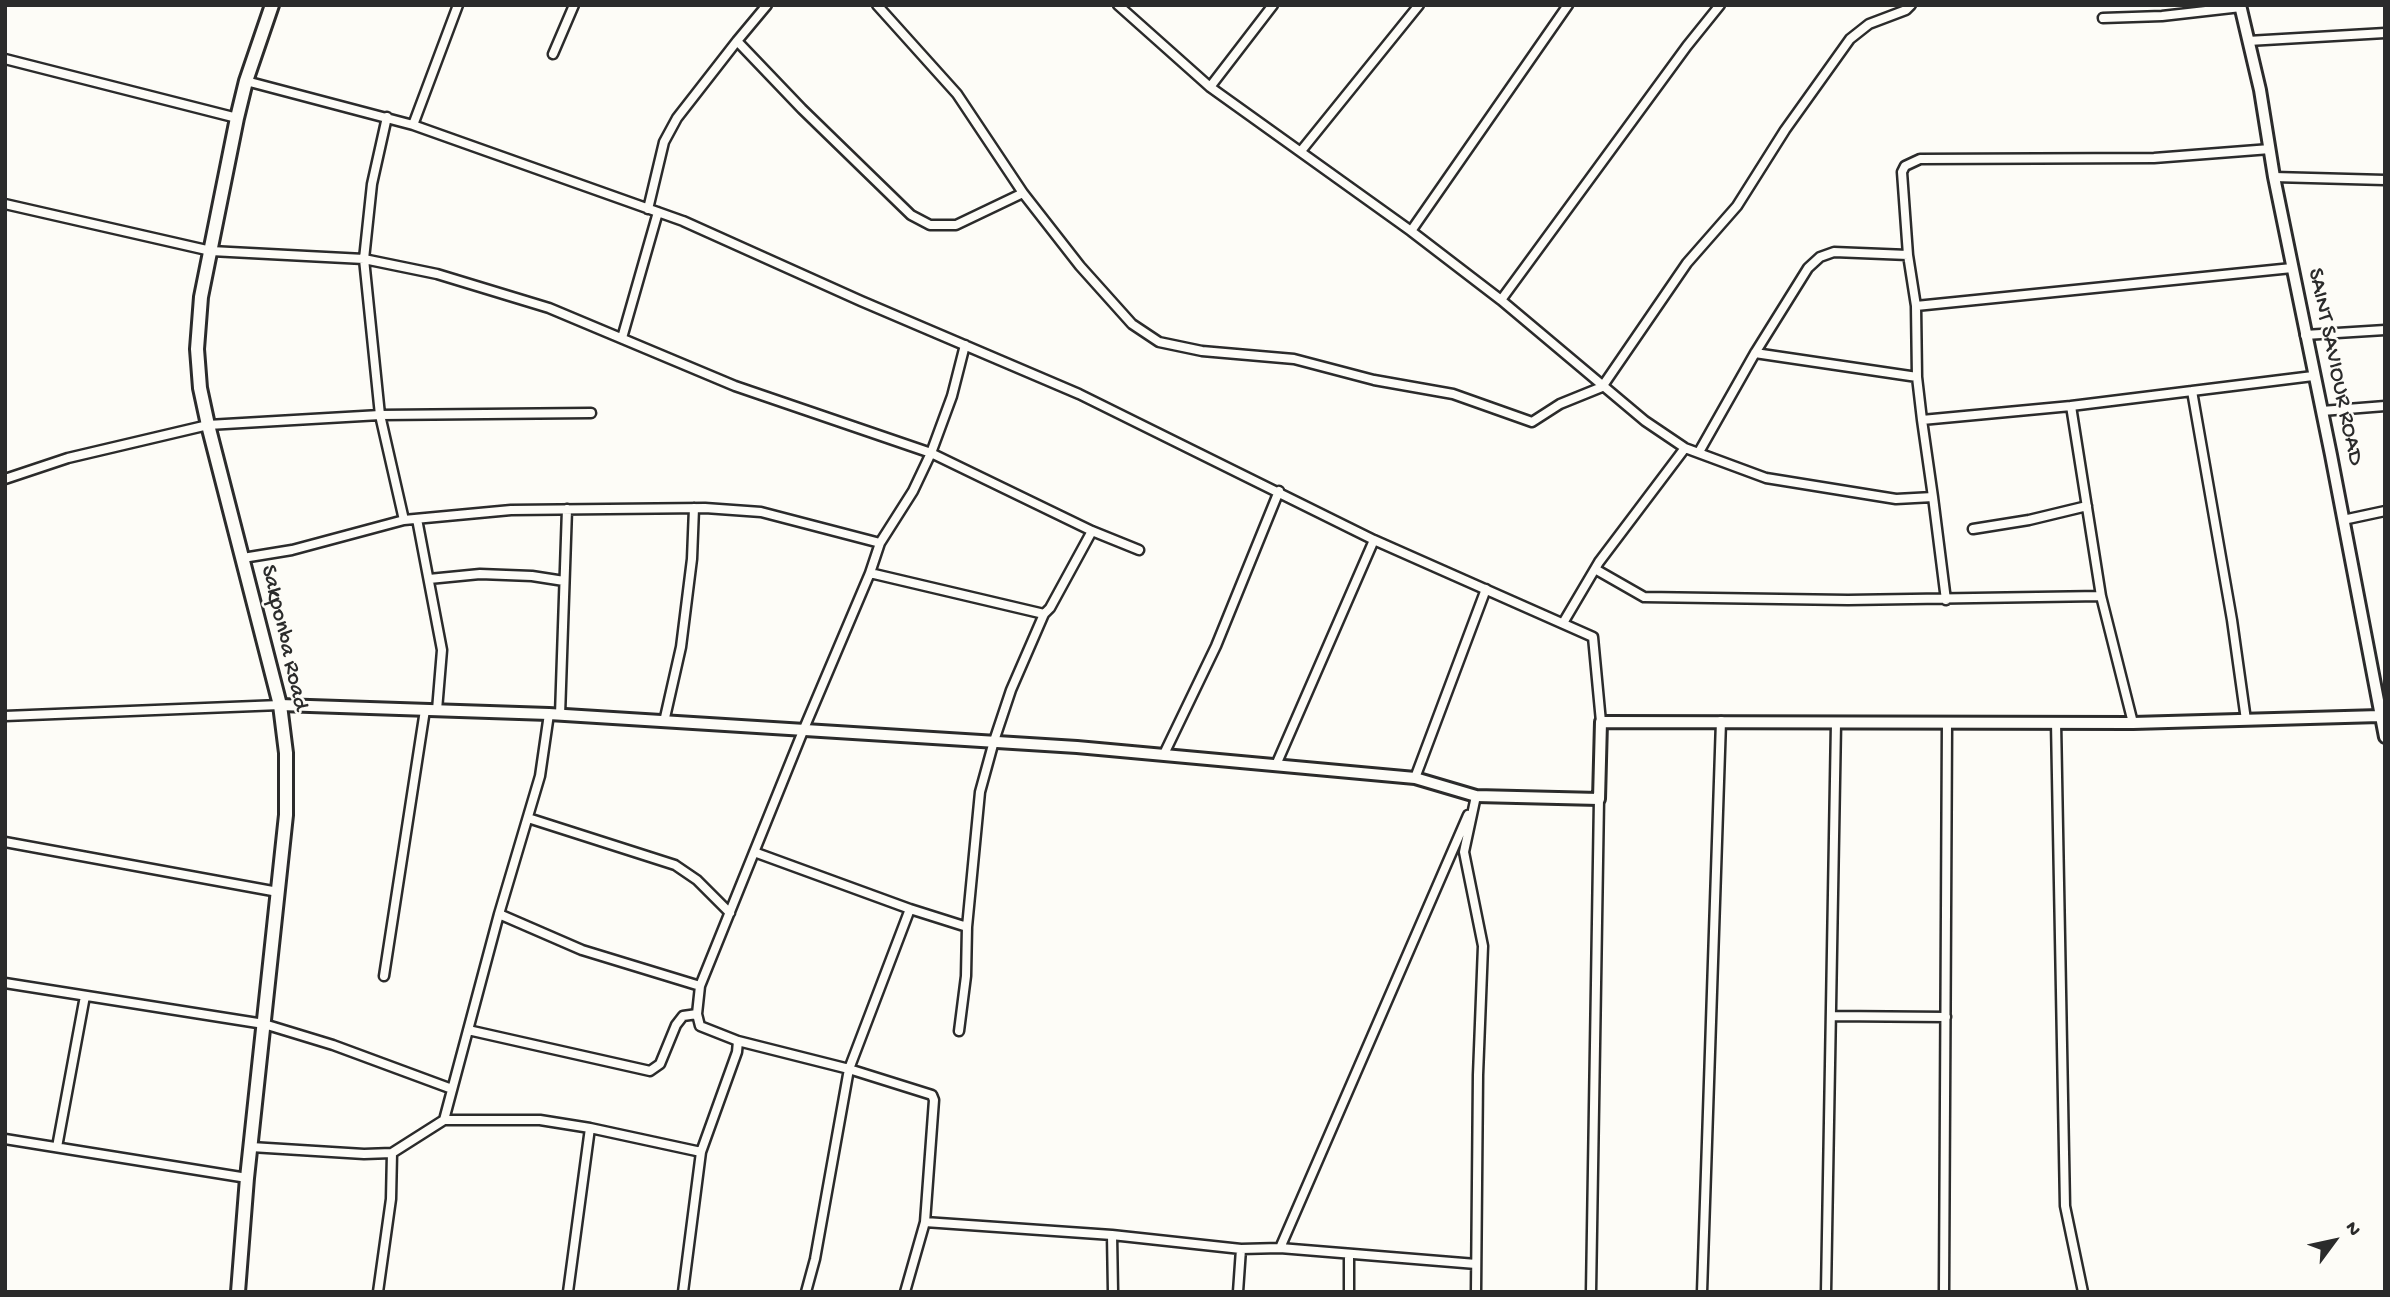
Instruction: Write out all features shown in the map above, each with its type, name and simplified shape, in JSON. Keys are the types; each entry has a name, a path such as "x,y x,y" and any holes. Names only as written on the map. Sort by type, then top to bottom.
{"main road":[{"name":"Sakponba Road","path":"238,1292 247,1178 286,815 286,753 280,705 208,425 197,349 201,297 237,118 246,81 272,5"}],"street":[{"path":"413,125 458,5"},
{"path":"553,54 574,5"},
{"path":"648,209 664,142 677,118 767,5"},
{"path":"877,5 957,94 1023,193 1080,265 1132,324 1159,342 1202,351 1294,359 1374,380 1453,394 1532,422 1560,404 1602,387 1687,263 1737,206 1785,130 1850,39 1869,24 1906,10 1911,5"},
{"path":"1118,5 1210,87 1411,231 1502,300 1602,387 1685,448 1766,478 1896,499 1933,497"},
{"path":"1210,87 1273,5"},
{"path":"1301,151 1419,5"},
{"path":"1411,231 1568,5"},
{"path":"1502,300 1687,46 1720,5"},
{"path":"2102,18 2162,16 2240,6"},
{"name":"SAINT SAVIOUR ROAD","path":"2240,6 2384,733"},
{"path":"2248,41 2385,33"},
{"path":"737,41 832,138 920,221 930,225 956,225 1023,193"},
{"path":"5,59 237,118"},
{"path":"246,81 413,125 683,221 861,302 1079,394 1374,540 1593,637 1601,722 1591,1292"},
{"path":"387,117 372,184 364,259 380,415 404,520"},
{"path":"1946,600 1917,377 1916,306 1908,255 1902,172 1905,166 1920,159 2154,158 2270,149"},
{"path":"2274,177 2385,180"},
{"path":"5,204 211,251 364,259 462,281 549,308 735,386 931,453 1139,551"},
{"path":"622,338 658,212"},
{"path":"1699,452 1755,353 1808,268 1820,257 1834,252 1908,255"},
{"path":"1916,306 2292,268"},
{"path":"2305,335 2385,330"},
{"path":"905,1292 925,1222 934,1100 932,1095 849,1069 738,1041 700,1026 697,1014 701,986 880,543 912,491 931,453 952,396 965,345"},
{"path":"1755,353 1917,377"},
{"path":"1922,420 2071,406 2314,376"},
{"path":"2192,391 2232,620 2246,720"},
{"path":"2071,406 2101,596 2133,723"},
{"path":"2322,411 2385,406"},
{"path":"5,480 68,458 208,425 380,415 591,413"},
{"path":"1563,623 1595,569 1685,448"},
{"path":"1164,754 1216,646 1279,491"},
{"path":"1973,529 2029,520 2087,506"},
{"path":"243,558 292,550 404,520 510,510 694,508 761,512 880,543"},
{"path":"664,722 681,647 692,559 694,508"},
{"path":"444,1120 499,914 540,776 554,715 567,509"},
{"path":"2343,520 2385,511"},
{"path":"384,976 442,650 417,519"},
{"path":"959,1031 966,976 967,927 980,792 1011,690 1044,614 1050,608 1092,531"},
{"path":"1276,765 1374,540"},
{"path":"1595,569 1643,597 1946,600 2101,596"},
{"path":"870,573 1044,614"},
{"path":"429,579 481,574 532,576 564,581"},
{"path":"1415,778 1486,589"},
{"path":"5,716 280,705 554,715 994,741 1164,754 1415,778 1476,796 1600,799"},
{"path":"1601,722 2133,723 2380,716"},
{"path":"1702,1292 1721,721"},
{"path":"2056,722 2065,1206 2083,1292"},
{"path":"1826,1292 1836,723"},
{"path":"1944,1291 1947,723"},
{"path":"1280,1248 1476,796"},
{"path":"1476,796 1464,852 1483,946 1478,1075 1476,1292"},
{"path":"528,818 675,865 697,880 730,913"},
{"path":"5,842 278,892"},
{"path":"754,852 967,927"},
{"path":"806,1292 815,1259 849,1069 910,909"},
{"path":"499,914 582,950 701,986"},
{"path":"5,983 264,1024 333,1045 452,1089"},
{"path":"57,1147 85,996"},
{"path":"468,1030 650,1071 660,1063 676,1025 683,1016 697,1014"},
{"path":"1831,1016 1946,1017"},
{"path":"683,1292 701,1152 737,1052 738,1041"},
{"path":"251,1147 364,1154 392,1153 444,1120 540,1120 701,1152"},
{"path":"568,1292 590,1128"},
{"path":"5,1139 247,1178"},
{"path":"378,1292 391,1199 392,1153"},
{"path":"925,1222 1112,1235 1241,1249 1280,1248 1476,1264"},
{"path":"1112,1235 1113,1292"},
{"path":"1238,1292 1241,1249"},
{"path":"1349,1254 1349,1292"}]}
